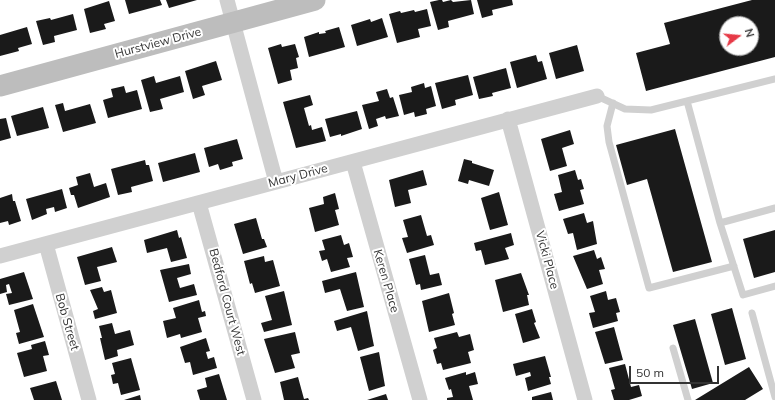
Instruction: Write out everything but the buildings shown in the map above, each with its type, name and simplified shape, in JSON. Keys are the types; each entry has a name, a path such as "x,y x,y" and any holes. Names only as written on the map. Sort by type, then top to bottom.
{"street":[{"path":"227,0 276,182"},
{"name":"Hurstview Drive","path":"0,86 315,0"},
{"name":"Mary Drive","path":"0,256 597,96"},
{"name":"Vicki Place","path":"508,120 585,400"},
{"name":"Keren Place","path":"353,162 420,400"},
{"name":"Bedford Court West","path":"199,203 254,400"},
{"name":"Bob Street","path":"46,244 89,400"}],"lane":[{"path":"597,96 625,109 651,110 775,79"},
{"path":"687,101 720,223 744,295 775,286"},
{"path":"613,103 607,126 609,142 649,288 734,266"},
{"path":"720,223 775,208"},
{"path":"752,314 775,397"},
{"path":"673,348 688,400"}]}
